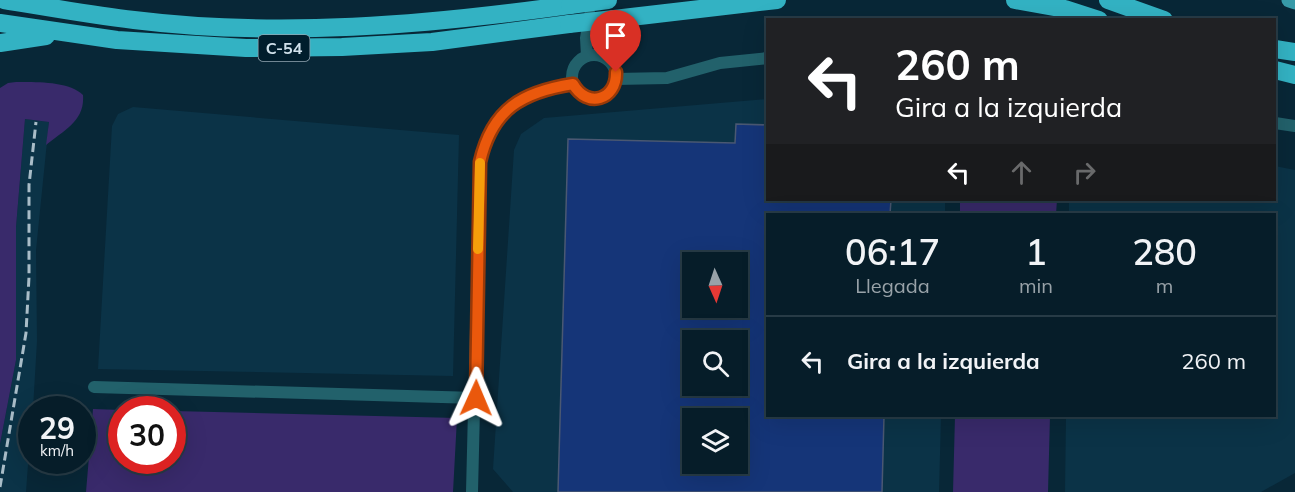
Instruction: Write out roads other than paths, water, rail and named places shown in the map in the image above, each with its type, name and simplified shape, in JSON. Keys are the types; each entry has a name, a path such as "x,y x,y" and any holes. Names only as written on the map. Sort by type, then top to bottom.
{"highway":[{"name":"C-54","path":"4,0 135,20 210,26 289,28 401,25 483,17 608,0"},
{"path":"82,0 135,20"},
{"name":"C-54","path":"0,22 117,40 188,46 342,47 432,42 777,0"},
{"path":"1015,0 1065,9 1093,18"},
{"path":"1108,0 1158,18"},
{"path":"0,43 78,33"},
{"path":"1276,49 1295,52"},
{"path":"1276,70 1295,75"}],"main road":[{"path":"1289,0 1295,2"}],"street":[{"path":"587,56 586,38 593,0"},
{"path":"594,55 608,60 616,72 616,79 610,92 597,99 582,96 573,84 573,70 576,64 587,56 594,55"},
{"path":"616,79 667,78 720,63 766,58"},
{"path":"472,492 480,162 484,145 493,129 513,104 528,94 573,84"},
{"path":"1276,123 1295,126"},
{"path":"94,387 476,398"}],"railway":[{"path":"0,487 26,333 29,277 29,185 36,122"}]}
